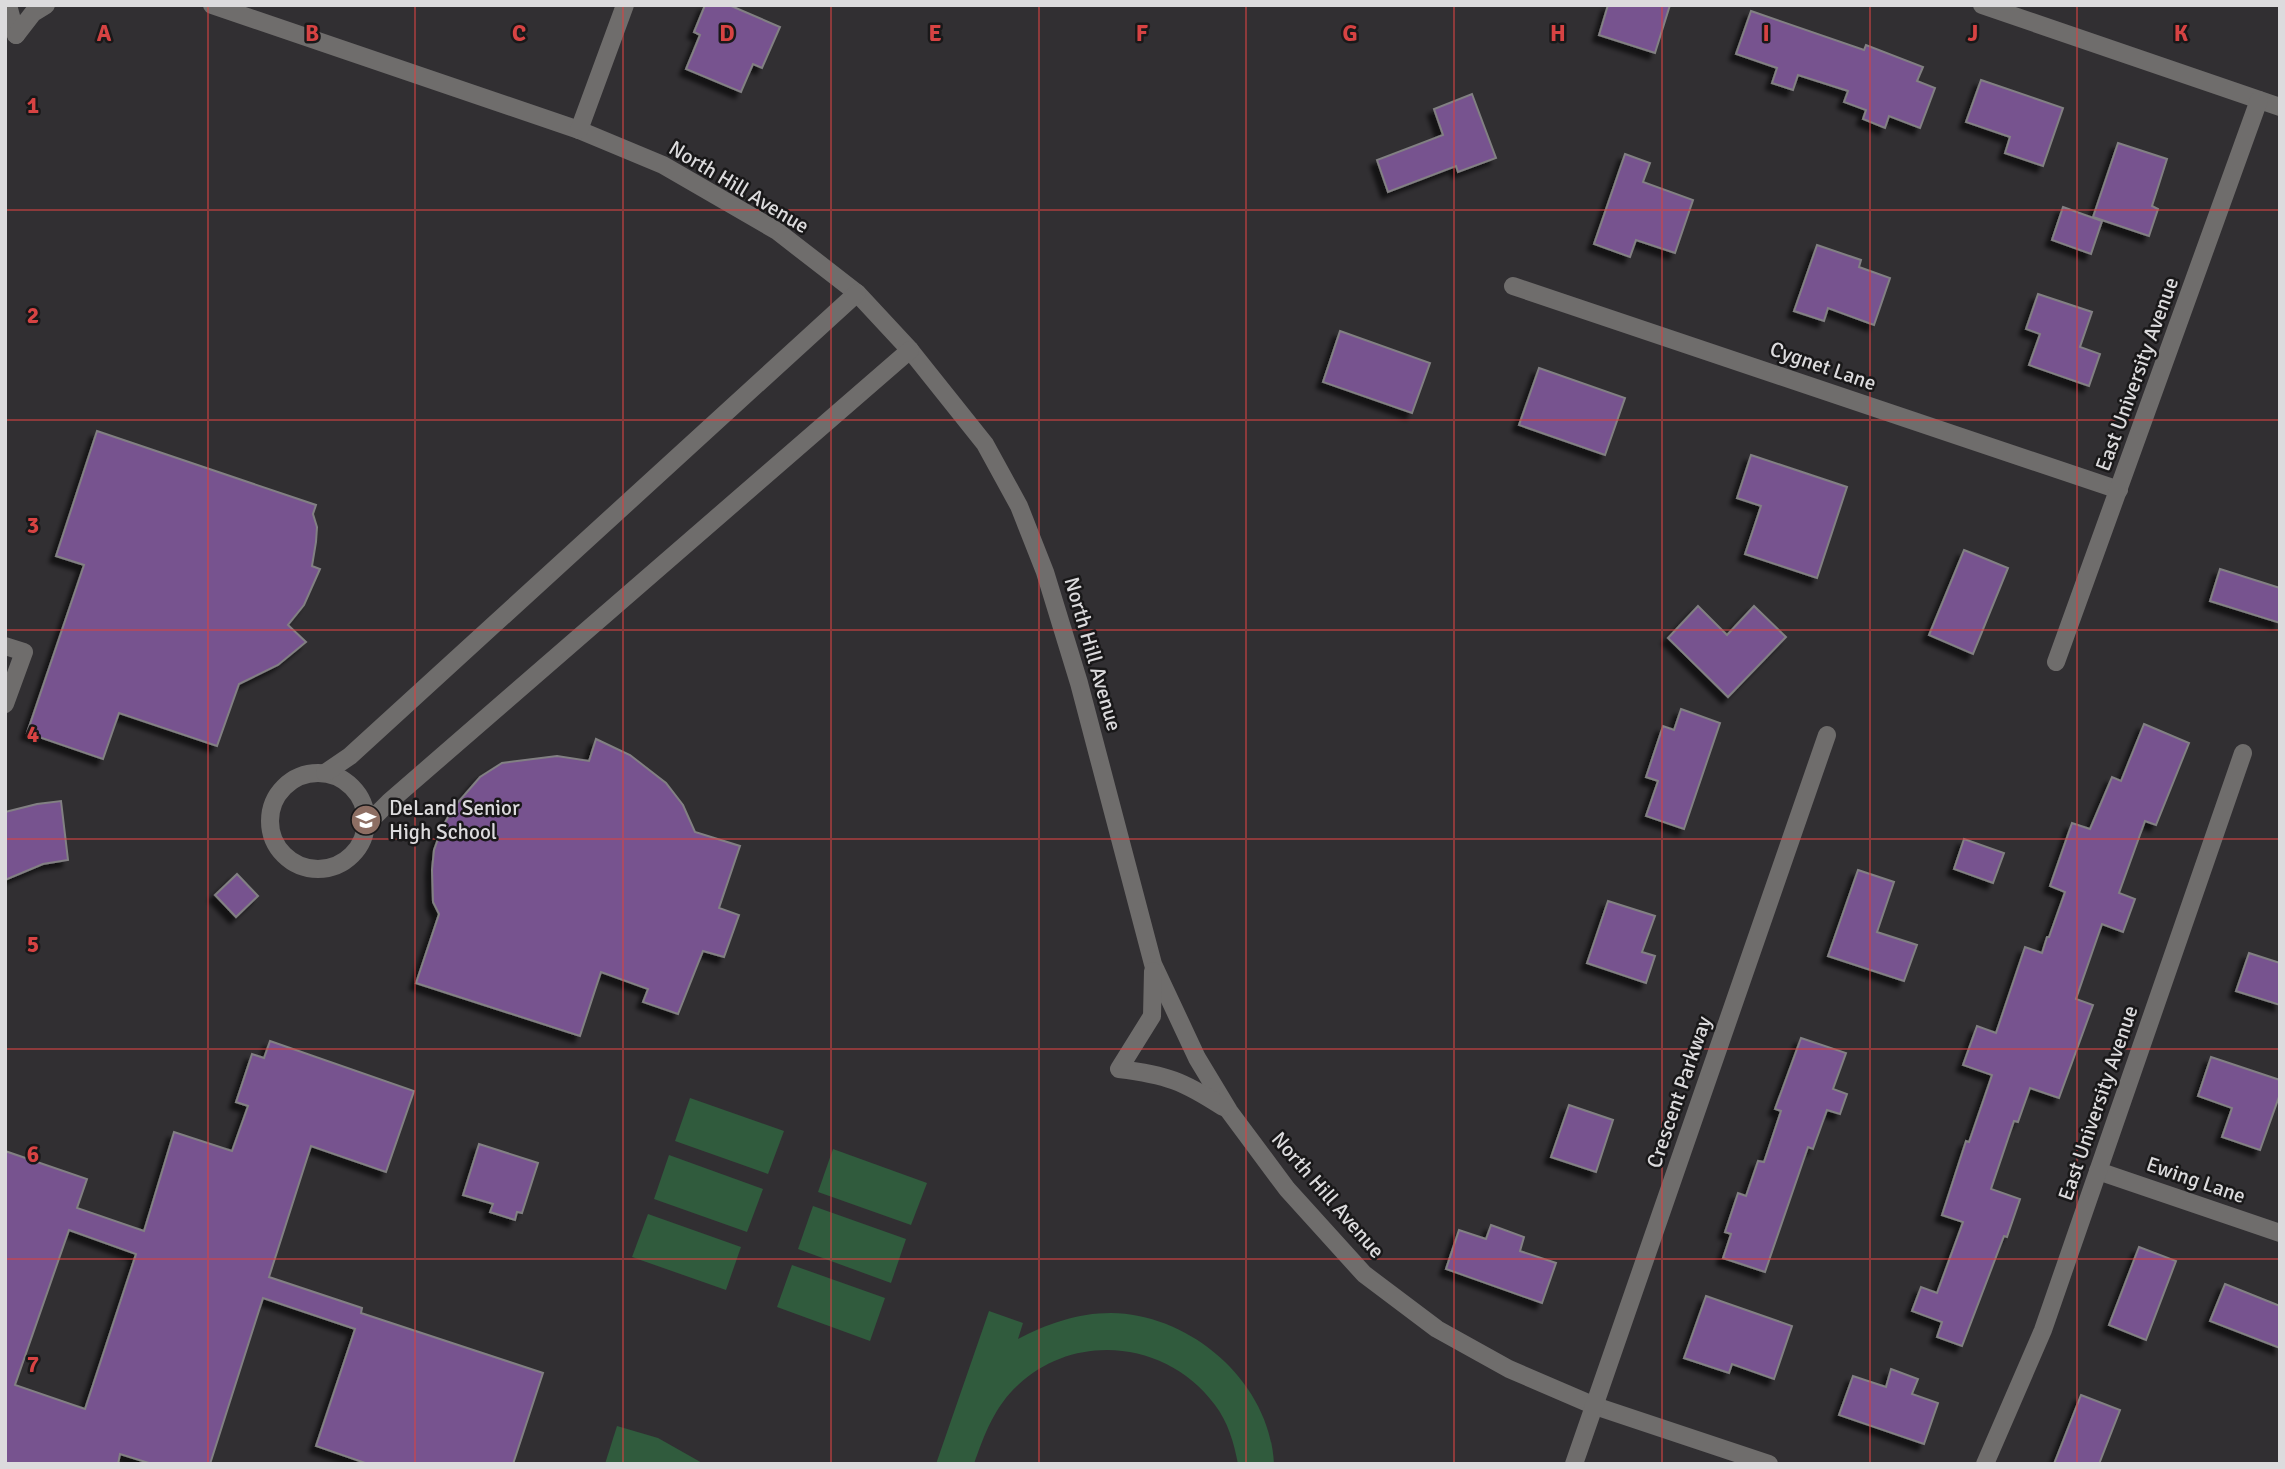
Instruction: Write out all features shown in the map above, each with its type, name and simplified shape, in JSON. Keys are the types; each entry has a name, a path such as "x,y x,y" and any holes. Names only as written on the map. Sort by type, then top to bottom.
{"street":[{"path":"8,5 16,35 33,13 47,5"},
{"name":"North Hill Avenue","path":"212,5 579,130 663,165 777,231 857,293 910,350 985,444 1019,506 1045,572 1079,683 1153,964 1197,1058 1229,1111 1287,1189 1364,1274 1437,1329 1509,1369 1595,1406 1769,1464"},
{"path":"579,130 625,5"},
{"path":"1982,5 2280,107"},
{"name":"East University Avenue","path":"2056,662 2259,100"},
{"name":"Cygnet Lane","path":"1513,286 2119,490"},
{"path":"325,773 350,756 857,293"},
{"path":"366,825 389,802 910,350"},
{"path":"5,646 24,652 5,704"},
{"name":"Crescent Parkway","path":"1574,1464 1827,735"},
{"name":"East University Avenue","path":"1985,1464 2043,1330 2243,753"},
{"path":"314,773 325,773 337,777 356,792 366,814 366,825 354,853 335,867 319,870 303,867 282,853 272,835 270,824 274,802 280,791 296,779 314,773"},
{"path":"1153,964 1152,1016 1119,1069 1171,1078 1192,1087 1229,1111"},
{"name":"Ewing Lane","path":"2098,1171 2280,1233"}],"green space":[{"path":"690,1098 784,1131 768,1174 675,1141"},
{"path":"833,1149 927,1183 911,1225 818,1192"},
{"path":"669,1155 763,1189 747,1232 654,1199"},
{"path":"813,1206 906,1239 891,1283 798,1249"},
{"path":"648,1214 741,1247 726,1290 632,1257"},
{"path":"792,1265 885,1298 870,1341 777,1307"},
{"path":"989,1311 1023,1323 1018,1339 1063,1320 1086,1315 1111,1313 1141,1316 1170,1325 1221,1358 1242,1380 1258,1406 1269,1434 1274,1464 1238,1464 1230,1433 1220,1412 1195,1384 1173,1367 1147,1356 1121,1351 1093,1351 1067,1356 1041,1368 1018,1385 997,1412 974,1464 936,1464"},
{"path":"617,1426 658,1438 704,1464 605,1464"}],"building":[{"path":"705,5 729,5 780,27 762,68 753,64 741,92 686,69 700,35 694,32"},
{"path":"1608,5 1670,5 1655,53 1599,35"},
{"path":"1751,11 1864,50 1866,45 1923,67 1917,81 1935,88 1920,128 1889,116 1885,128 1863,119 1866,110 1844,102 1848,91 1798,75 1793,90 1772,83 1777,68 1736,54"},
{"path":"1981,80 2063,108 2043,166 2005,153 2010,137 1966,122"},
{"path":"1472,94 1496,158 1458,172 1456,166 1388,192 1377,160 1443,135 1434,109"},
{"path":"2118,143 2167,159 2152,206 2158,209 2149,236 2093,217"},
{"path":"1625,154 1650,163 1643,182 1693,200 1675,253 1636,240 1630,257 1594,244"},
{"path":"2063,207 2102,221 2091,254 2052,240"},
{"path":"1817,245 1861,260 1859,267 1890,278 1874,325 1828,308 1824,321 1794,311"},
{"path":"2038,294 2092,312 2080,347 2100,354 2089,386 2029,365 2040,334 2026,329"},
{"path":"1340,331 1430,363 1412,413 1323,382"},
{"path":"1539,368 1625,398 1605,455 1519,425"},
{"path":"97,431 316,505 313,514 317,527 312,566 320,569 304,605 288,625 306,642 278,665 239,684 217,746 119,713 103,759 27,733 84,565 56,556"},
{"path":"1751,455 1847,487 1817,578 1745,554 1761,506 1737,498"},
{"path":"1964,550 2008,568 1973,654 1929,635"},
{"path":"2220,569 2280,588 2280,623 2210,601"},
{"path":"1698,606 1727,635 1754,606 1786,637 1728,697 1668,638"},
{"path":"1681,709 1720,723 1684,829 1646,816 1658,781 1646,777 1663,726 1674,730"},
{"path":"2144,724 2189,743 2156,825 2145,821 2119,893 2135,899 2123,932 2102,924 2076,999 2093,1005 2059,1098 2030,1088 2018,1122 2014,1121 1991,1189 2020,1199 1962,1346 1937,1337 1942,1322 1912,1311 1921,1287 1937,1293 1963,1222 1942,1215 1966,1141 1969,1142 1992,1075 1963,1065 1977,1026 1996,1033 2025,947 2042,953 2065,892 2050,886 2072,823 2090,829 2112,777 2121,781"},
{"path":"596,739 630,755 666,783 683,805 695,832 740,846 719,908 739,915 724,957 703,951 678,1014 643,1002 648,989 601,972 580,1036 416,983 439,914 433,902 434,850 453,808 480,777 502,763 557,756 589,761"},
{"path":"61,801 68,860 43,864 5,880 5,812"},
{"path":"1964,839 2004,853 1993,883 1954,869"},
{"path":"1858,870 1894,882 1877,932 1917,945 1904,981 1828,956"},
{"path":"237,874 258,896 236,917 215,895"},
{"path":"1608,901 1655,916 1642,952 1655,956 1646,983 1587,963"},
{"path":"2249,953 2280,963 2280,1005 2236,991"},
{"path":"1801,1038 1846,1053 1833,1089 1847,1094 1840,1114 1827,1110 1813,1149 1808,1147 1765,1272 1723,1258 1731,1234 1725,1232 1738,1193 1746,1196 1758,1161 1764,1162 1781,1111 1775,1109"},
{"path":"270,1041 414,1091 386,1172 311,1146 269,1277 362,1308 361,1313 543,1373 513,1464 368,1464 316,1446 355,1329 263,1298 210,1464 152,1464 120,1454 118,1464 5,1464 5,1151 87,1179 77,1208 144,1231 174,1132 232,1151 248,1106 236,1102 252,1054 264,1058","holes":["69,1230 136,1254 85,1409 15,1385"]},
{"path":"2211,1057 2280,1080 2280,1094 2260,1150 2222,1137 2232,1108 2198,1096"},
{"path":"1569,1105 1613,1120 1596,1172 1551,1157"},
{"path":"479,1144 538,1163 522,1213 517,1212 515,1220 490,1212 493,1204 463,1195"},
{"path":"1491,1225 1524,1237 1520,1251 1556,1263 1542,1303 1446,1269 1459,1230 1486,1239"},
{"path":"2139,1247 2176,1261 2146,1340 2109,1325"},
{"path":"2225,1284 2280,1306 2280,1348 2210,1321"},
{"path":"1706,1296 1792,1326 1774,1379 1732,1364 1729,1373 1684,1358"},
{"path":"1891,1369 1918,1379 1912,1394 1938,1403 1924,1444 1839,1415 1853,1376 1886,1387"},
{"path":"2081,1395 2120,1410 2099,1464 2054,1464"}],"place":[{"name":"DeLand Senior High School","path":"366,820"}]}
